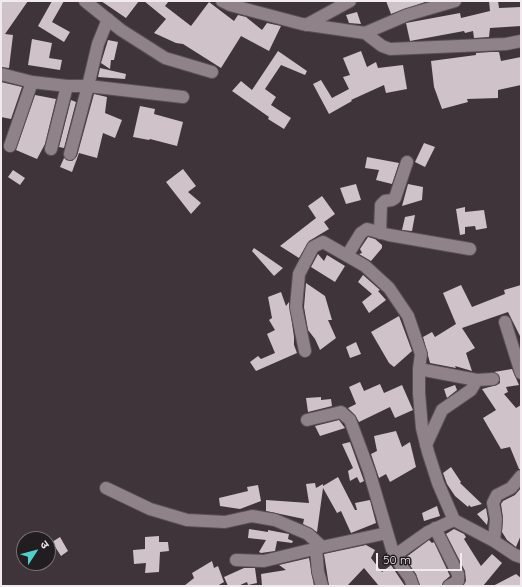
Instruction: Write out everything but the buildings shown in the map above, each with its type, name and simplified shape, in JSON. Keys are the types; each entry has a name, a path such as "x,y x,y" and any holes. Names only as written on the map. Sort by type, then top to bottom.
{"street":[{"path":"85,1 121,30 165,58 212,72"},
{"path":"222,1 254,6 306,25 364,33 390,50 506,44 521,41"},
{"path":"306,25 350,1"},
{"path":"364,33 407,15 455,1"},
{"path":"70,154 98,44 108,19"},
{"path":"1,74 32,82 67,86 88,86 183,97"},
{"path":"10,146 32,82"},
{"path":"51,149 67,86"},
{"path":"380,233 382,205 385,201 395,198 407,162"},
{"path":"348,254 364,230 470,250"},
{"path":"305,351 296,307 299,274 312,247 323,242 348,254 365,266 389,288 408,316 421,354 419,369 422,428 426,445 454,520 521,557"},
{"path":"505,322 521,373"},
{"path":"419,369 477,380 493,379"},
{"path":"426,445 442,410 471,390 477,380"},
{"path":"307,420 341,412 350,420 369,471 394,556 410,578 413,586"},
{"path":"494,541 494,498 511,488 521,476"},
{"path":"106,488 150,509 188,520 225,522 252,516 275,520 308,534 319,548 318,572 322,586"},
{"path":"394,556 435,528 454,520"},
{"path":"435,528 458,574 458,581 449,586"},
{"path":"236,560 264,561 387,533"}]}
